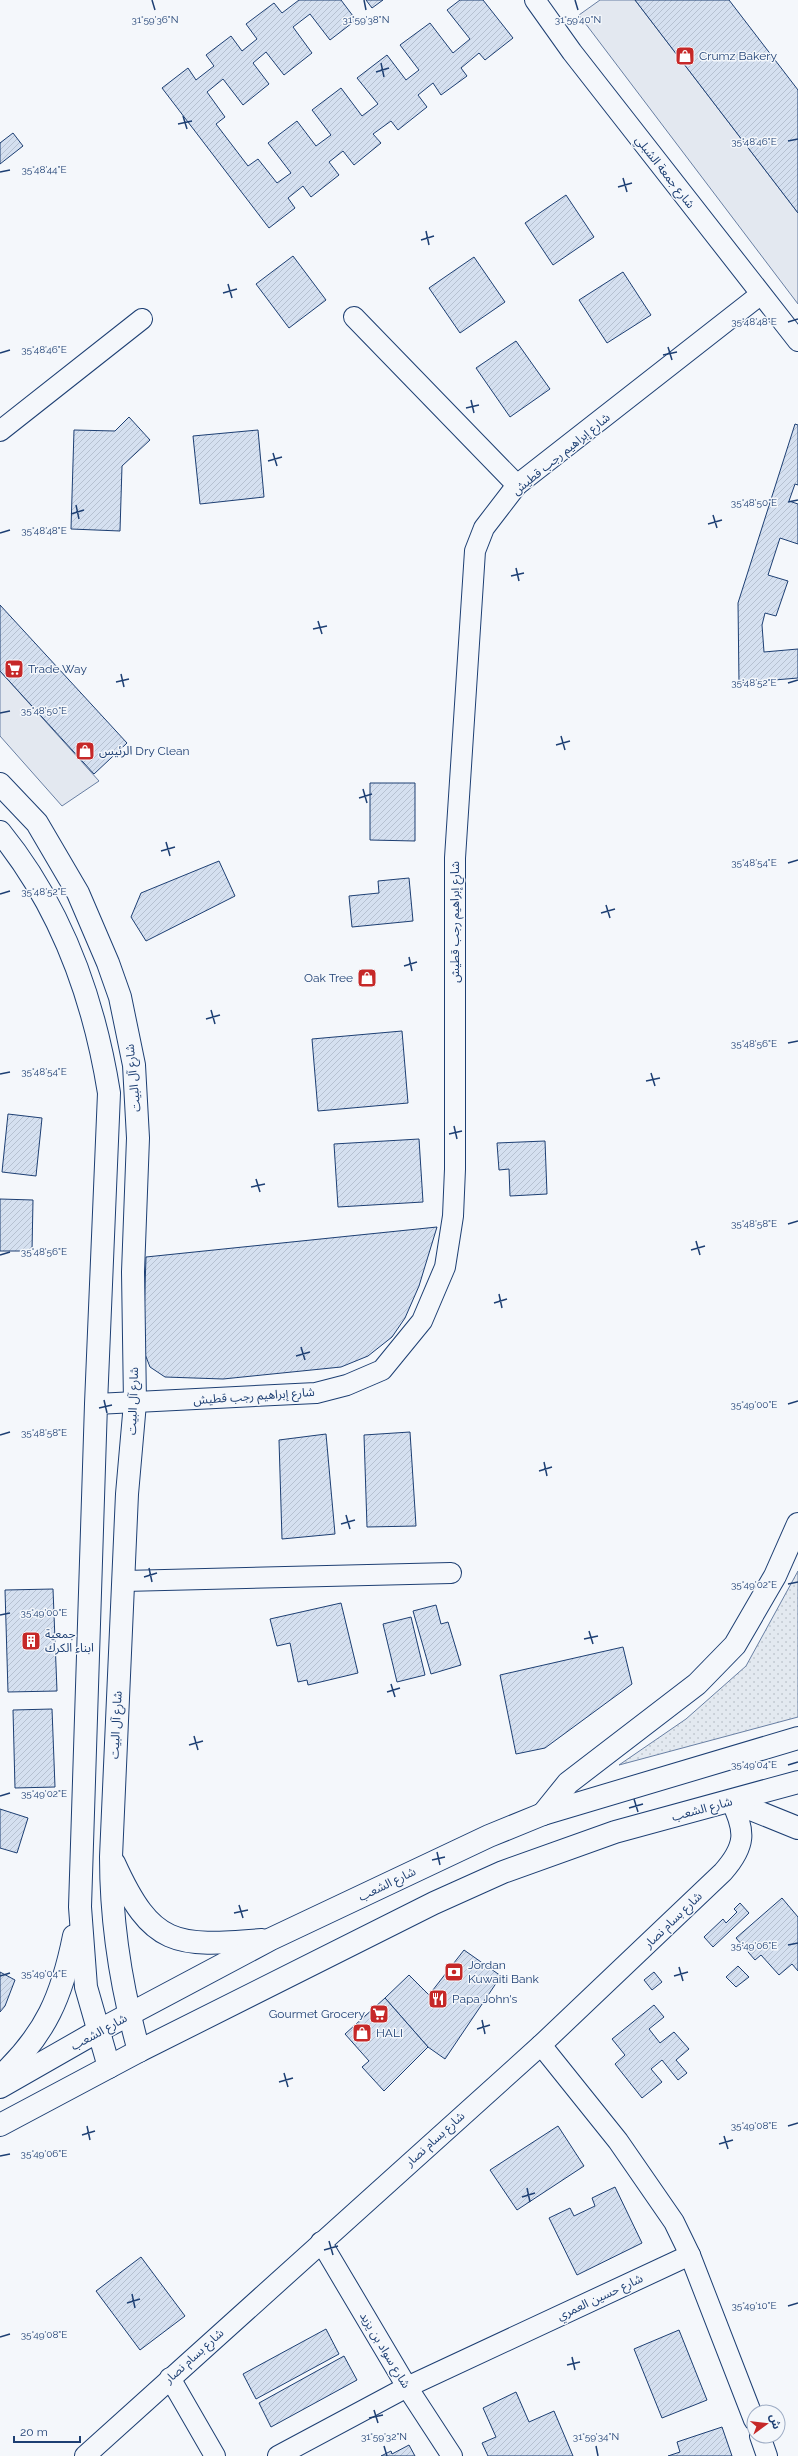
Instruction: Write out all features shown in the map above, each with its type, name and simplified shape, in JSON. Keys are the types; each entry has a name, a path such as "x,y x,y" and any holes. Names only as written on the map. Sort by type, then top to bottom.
{"main road":[{"name":"شارع آل البيت","path":"0,784 37,823 78,893 108,963 128,1031 134,1065 138,1138 133,1272 134,1403 127,1494 111,1857 111,1904 129,2015 139,2051"},
{"name":"شارع آل البيت","path":"0,832 50,906 64,936 78,971 102,1051 109,1093 96,1404 80,1907 86,1987 110,2067"},
{"path":"543,1814 568,1783 697,1684 735,1644 775,1576 798,1524"},
{"name":"شارع الشعب","path":"0,2087 98,2031 271,1939 414,1870 543,1814 798,1738"},
{"name":"شارع الشعب","path":"0,2125 139,2051 434,1903 503,1872 615,1832 731,1802 798,1782"},
{"path":"731,1802 798,1828"},
{"path":"111,1857 134,1904 146,1919 163,1933 174,1938 204,1944 271,1939"},
{"path":"0,2077 26,2051 48,2020 69,1962 80,1907"}],"street":[{"name":"شارع جمعة الشبلي","path":"535,0 572,52 760,295 798,341"},
{"name":"شارع إبراهيم رجب قطيش","path":"96,1404 316,1393 347,1385 382,1370 422,1321 445,1267 453,1216 456,1169 455,858 475,551 484,528 517,486 760,295"},
{"path":"354,318 517,486"},
{"path":"0,431 142,319"},
{"path":"124,1581 451,1573"},
{"name":"شارع بسام نصار","path":"85,2456 541,2045 733,1861 740,1848 743,1834 740,1820 731,1802"},
{"path":"541,2045 618,2142 658,2197 674,2222 690,2255 748,2404"},
{"name":"شارع سواد بن يزيد","path":"321,2242 407,2387 452,2456"},
{"name":"شارع حسين العمري","path":"278,2456 407,2387 690,2255"},
{"path":"170,2378 215,2456"},
{"path":"763,2444 767,2456"}],"shaded area":[{"path":"600,0 635,0 798,213 798,304 579,15"},
{"path":"0,671 99,781 62,806 0,736"},
{"path":"798,1571 798,1717 619,1765 686,1719 746,1666"}],"building":[{"path":"299,0 341,0 356,20 330,40 310,14 293,27 312,53 284,75 266,52 253,63 269,84 243,105 223,79 207,92 225,117 216,124 248,166 258,159 277,183 291,173 268,143 297,121 316,146 331,135 312,110 341,88 362,116 378,104 357,78 387,55 406,80 419,70 400,45 430,23 453,53 470,39 447,10 460,0 483,0 513,38 485,60 479,53 461,68 467,76 441,95 433,83 418,95 427,107 398,130 391,121 373,134 381,143 354,165 343,151 329,162 339,175 311,197 303,186 288,198 295,208 269,228 162,88 188,68 196,80 214,66 206,55 231,36 242,51 257,39 246,24 274,3 282,13"},
{"path":"366,0 383,0 372,8"},
{"path":"635,0 729,0 798,90 798,213"},
{"path":"13,133 23,146 0,164 0,143"},
{"path":"566,195 594,237 553,265 525,223"},
{"path":"293,256 326,300 289,328 256,284"},
{"path":"474,257 505,302 460,333 429,288"},
{"path":"623,272 651,315 607,343 579,300"},
{"path":"516,341 550,389 510,417 476,368"},
{"path":"129,417 150,440 122,466 120,531 71,529 74,430 115,431"},
{"path":"795,424 798,425 798,485 795,484 789,501 798,504 798,544 780,538 768,575 788,581 776,616 765,613 762,625 764,652 798,649 798,678 739,683 738,603"},
{"path":"258,430 264,497 200,504 193,436"},
{"path":"0,605 127,743 94,774 0,671"},
{"path":"370,783 415,783 415,841 370,840"},
{"path":"219,861 235,896 146,941 131,917 141,893"},
{"path":"409,878 413,921 352,927 349,896 379,893 378,881"},
{"path":"402,1031 408,1103 318,1111 312,1039"},
{"path":"8,1114 42,1118 36,1176 2,1172"},
{"path":"419,1139 423,1202 338,1207 334,1144"},
{"path":"545,1141 547,1194 510,1196 509,1169 499,1170 497,1143"},
{"path":"0,1199 33,1200 32,1251 0,1251"},
{"path":"437,1227 419,1286 405,1318 392,1337 368,1356 341,1367 223,1379 165,1377 150,1367 143,1349 146,1257"},
{"path":"410,1432 416,1526 367,1527 364,1435"},
{"path":"326,1434 335,1534 282,1539 279,1440"},
{"name":"جمعية ابناء الكرك","path":"53,1589 57,1691 8,1692 5,1590"},
{"path":"341,1603 358,1673 308,1685 307,1680 298,1682 290,1643 277,1646 270,1619"},
{"path":"436,1605 441,1624 448,1622 461,1665 431,1674 413,1611"},
{"path":"411,1617 425,1675 397,1682 383,1624"},
{"path":"623,1647 632,1684 545,1748 516,1754 500,1675"},
{"path":"52,1709 55,1787 15,1788 13,1710"},
{"path":"0,1809 28,1818 17,1853 0,1848"},
{"path":"782,1898 798,1917 798,1971 792,1964 779,1975 761,1955 755,1960 736,1938"},
{"path":"740,1903 749,1913 713,1947 704,1937 723,1919 726,1923 737,1912 734,1909"},
{"path":"464,1950 501,1976 445,2059 428,2047 385,1998 409,1975 429,1995"},
{"path":"738,1966 749,1977 736,1987 726,1977"},
{"path":"0,1972 15,1980 5,2006 0,2012"},
{"path":"654,1972 662,1982 652,1990 644,1980"},
{"path":"385,1998 428,2047 384,2091 362,2067 369,2061 345,2034"},
{"path":"654,2005 664,2017 649,2029 660,2043 674,2032 689,2049 676,2060 687,2073 678,2080 662,2060 651,2069 662,2082 642,2098 615,2064 625,2055 612,2039"},
{"path":"558,2126 584,2166 517,2210 490,2170"},
{"path":"615,2187 642,2243 577,2275 549,2218 570,2208 574,2216 595,2206 592,2198"},
{"path":"141,2257 185,2316 140,2350 96,2291"},
{"path":"326,2329 339,2354 256,2399 243,2374"},
{"path":"679,2330 707,2400 662,2418 634,2349"},
{"path":"344,2356 357,2380 271,2427 259,2403"},
{"path":"516,2392 529,2422 554,2411 573,2456 488,2456 482,2443 496,2437 483,2408"},
{"path":"722,2427 732,2456 668,2456 680,2452 677,2442"},
{"path":"409,2445 415,2456 381,2456 391,2451 392,2454"}],"place":[{"name":"Crumz Bakery","path":"685,56"},
{"name":"Trade Way","path":"14,669"},
{"name":"الرئيس Dry Clean","path":"85,751"},
{"name":"Oak Tree","path":"367,978"},
{"name":"جمعية ابناء الكرك","path":"31,1641"},
{"name":"Jordan Kuwaiti Bank","path":"454,1972"},
{"name":"Papa John's","path":"438,1999"},
{"name":"Gourmet Grocery","path":"379,2014"},
{"name":"HALI","path":"362,2033"}]}
